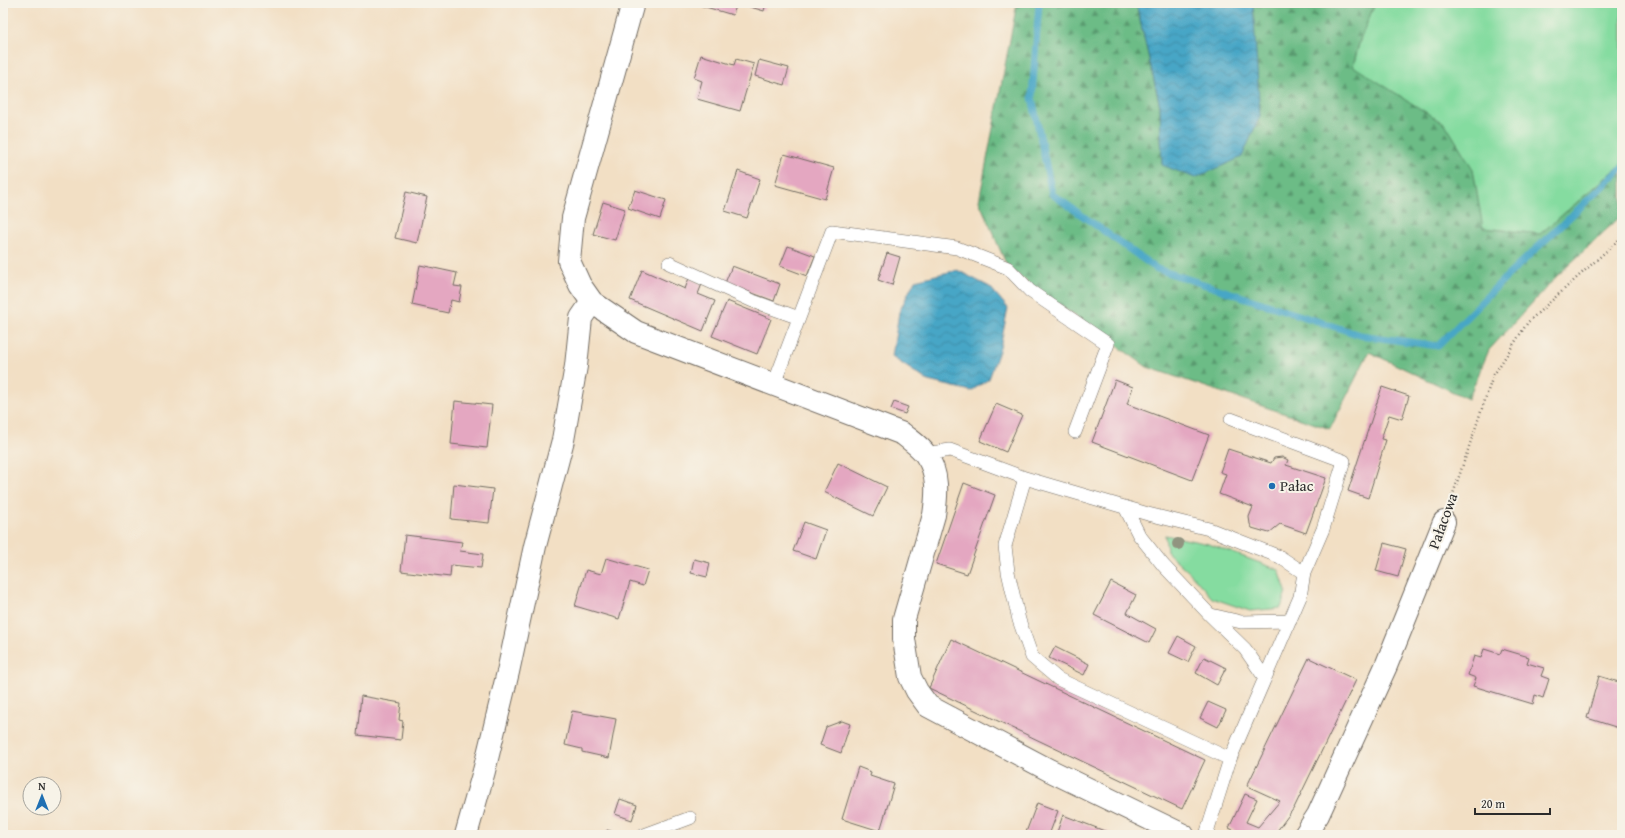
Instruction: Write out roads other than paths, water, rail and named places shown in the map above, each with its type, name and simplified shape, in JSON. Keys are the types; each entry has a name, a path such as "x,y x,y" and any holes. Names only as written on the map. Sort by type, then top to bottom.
{"street":[{"path":"633,3 573,218 569,261 580,285 592,302 636,332 903,434 926,454 937,480 934,515 904,619 906,654 910,677 917,691 928,706 1049,770 1183,835"},
{"path":"466,835 486,763 508,672 535,546 563,440 578,359 581,318 592,302"},
{"name":"Pałacowa","path":"1305,835 1318,815 1386,666 1444,522"}],"lane":[{"path":"774,384 832,231 958,248 1008,268 1030,291 1108,344 1075,432"},
{"path":"669,263 753,301 799,318"},
{"path":"1206,835 1230,759 1300,597 1304,573 1323,529 1344,461 1232,420"},
{"path":"926,454 950,450 1025,478 1125,507 1209,529 1280,557 1304,573"},
{"path":"1025,478 1005,546 1008,572 1019,620 1032,657 1058,679 1230,759"},
{"path":"1125,507 1139,535 1180,584 1245,649 1265,678"},
{"path":"1210,615 1241,622 1290,621"},
{"path":"644,835 690,818"}],"water":[{"path":"1136,3 1253,3 1260,116 1242,157 1195,178 1162,165 1160,106"},
{"path":"957,270 990,287 1008,308 1000,348 989,379 971,391 928,381 892,357 899,312 915,280"}],"waterway":[{"path":"1039,3 1032,97 1052,194 1157,269 1360,335 1438,346 1503,280 1622,168"}],"place":[{"name":"Pałac","path":"1272,486"}]}
